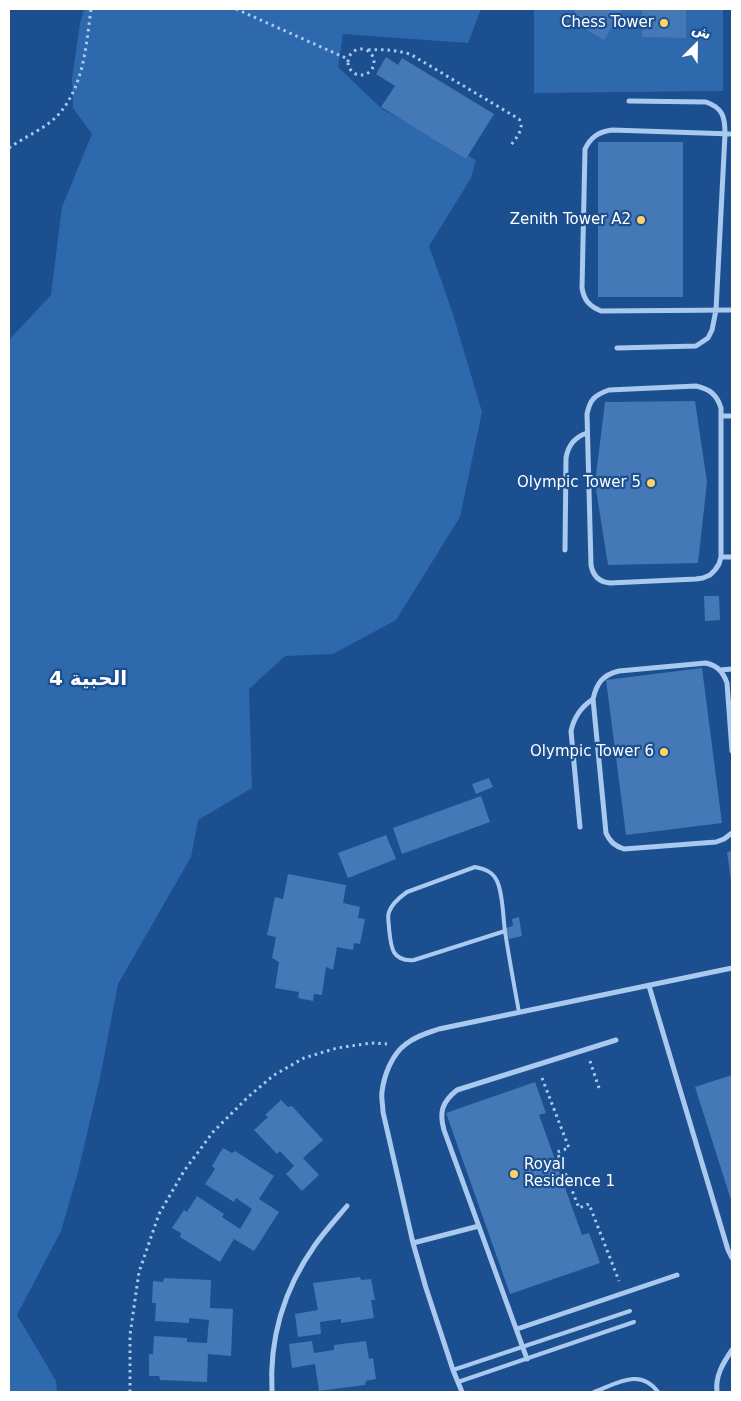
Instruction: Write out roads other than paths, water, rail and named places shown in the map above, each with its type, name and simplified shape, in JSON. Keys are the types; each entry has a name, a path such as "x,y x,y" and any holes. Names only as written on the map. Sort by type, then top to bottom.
{"street":[{"path":"616,348 696,346 708,338 712,330 716,310 726,134 722,112 717,107 706,102 629,101"},
{"path":"732,134 603,131 589,141 585,149 582,288 583,296 587,303 601,311 732,310"},
{"path":"696,386 710,390 715,395 721,408 721,416 722,557 719,564 710,575 696,579 605,582 595,576 591,565 587,434 588,405 593,398 609,390 696,386"},
{"path":"721,416 732,416"},
{"path":"565,550 567,450 575,439 587,434"},
{"path":"722,557 732,557"},
{"path":"732,751 727,683 720,670 713,665 706,663 619,671 609,674 601,680 595,689 593,699 606,832 610,840 616,846 624,849 633,849 716,842 732,833"},
{"path":"720,670 732,669"},
{"path":"580,827 571,730 581,709 593,699"},
{"path":"462,1392 453,1370 412,1243 383,1112 382,1093 385,1074 394,1058 405,1044 439,1029 732,968"},
{"path":"649,986 732,1258"},
{"path":"528,1358 444,1130 441,1119 443,1107 448,1097 457,1090 616,1040"},
{"path":"272,1392 271,1372 274,1338 283,1305 297,1273 315,1244 346,1206"},
{"path":"412,1243 479,1226"},
{"path":"517,1329 677,1275"},
{"path":"717,1392 718,1374 724,1360 732,1350"}],"lane":[{"path":"505,931 414,960 406,960 394,954 391,947 388,914 392,905 407,892 475,867 484,869 492,874 500,890 519,1012"},
{"path":"453,1370 630,1311"},
{"path":"458,1382 634,1322"},
{"path":"594,1392 628,1379 637,1378 646,1380 658,1392"}],"place":[{"name":"Chess Tower","path":"664,23"},
{"name":"Zenith Tower A2","path":"641,220"},
{"name":"Olympic Tower 5","path":"651,483"},
{"name":"Olympic Tower 6","path":"664,752"},
{"name":"Royal Residence 1","path":"514,1174"}],"district":[{"name":"الحبية 4","path":"88,680"}]}
